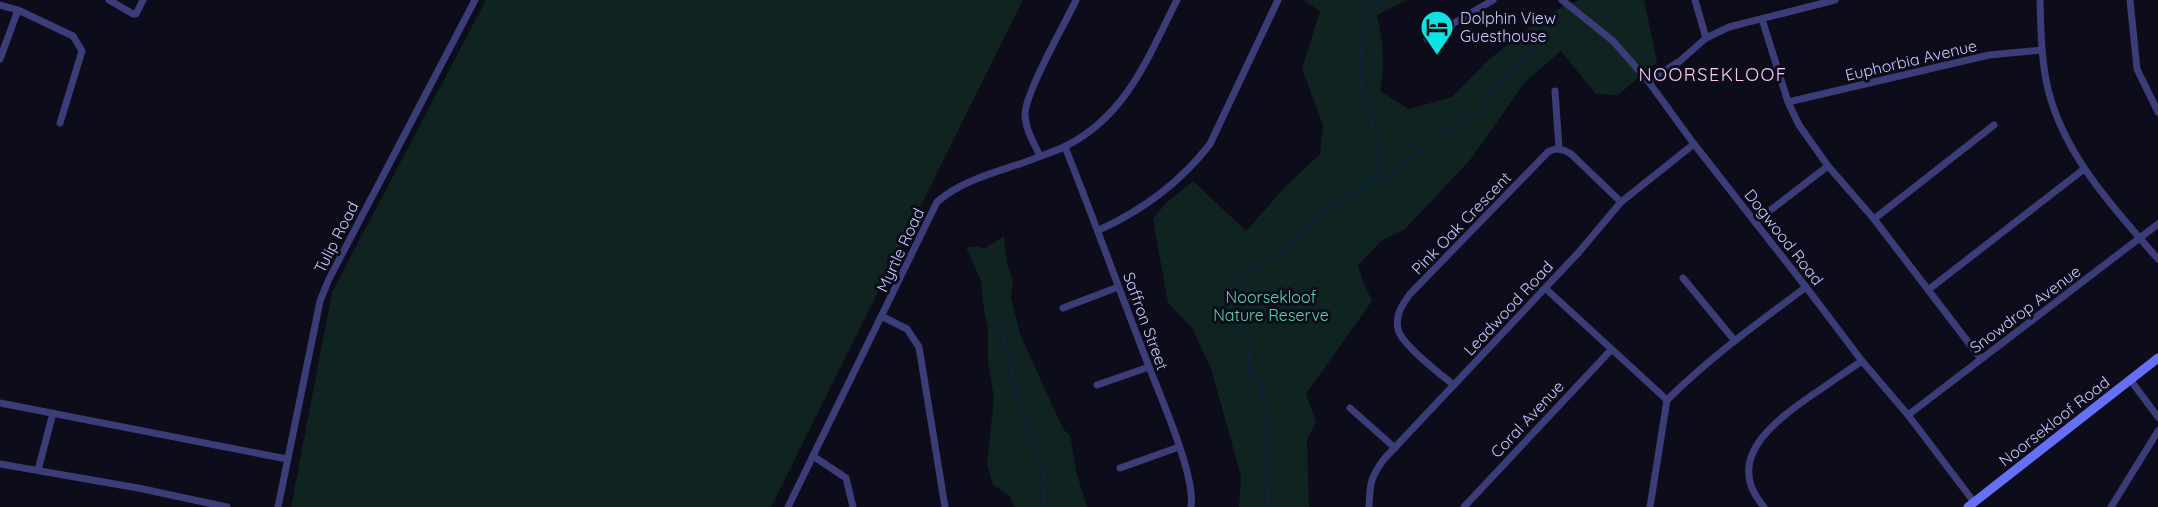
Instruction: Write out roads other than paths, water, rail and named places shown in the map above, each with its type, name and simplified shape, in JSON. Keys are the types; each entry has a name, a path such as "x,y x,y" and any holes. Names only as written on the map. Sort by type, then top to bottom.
{"street":[{"path":"109,0 133,14 137,12 143,0"},
{"name":"Tulip Road","path":"278,507 320,301 329,279 475,0"},
{"path":"1040,156 1028,131 1025,118 1027,100 1076,0"},
{"name":"Myrtle Road","path":"788,507 883,317 937,202 956,187 1065,147 1092,130 1116,108 1136,82 1177,0"},
{"path":"1099,230 1149,204 1175,182 1210,144 1278,0"},
{"path":"1427,39 1493,0"},
{"name":"Dogwood Road","path":"1562,0 1613,41 1648,81 1862,361 1908,416 1971,504"},
{"path":"1695,0 1706,38"},
{"path":"1648,81 1680,61 1706,38 1730,27 1835,0"},
{"path":"2040,0 2042,50 2056,115 2084,169 2158,260"},
{"path":"2130,0 2137,69 2158,112"},
{"path":"0,5 18,10 73,36 82,51 60,123"},
{"path":"0,59 18,10"},
{"path":"1762,19 1788,102 1799,125 1828,166 1874,219 1981,359"},
{"name":"Euphorbia Avenue","path":"1788,102 1989,55 2042,50"},
{"path":"1555,91 1559,149 1571,154 1621,202"},
{"path":"1874,219 1994,125"},
{"name":"Leadwood Road","path":"1369,507 1370,482 1374,472 1395,448 1580,252 1621,202 1694,144"},
{"name":"Saffron Street","path":"1065,147 1099,230 1179,447 1193,497 1191,507"},
{"name":"Pink Oak Crescent","path":"1454,385 1431,367 1401,336 1397,322 1401,306 1548,152 1559,149"},
{"path":"1755,222 1828,166"},
{"path":"1928,290 2084,169"},
{"name":"Snowdrop Avenue","path":"1908,416 2158,224"},
{"path":"1683,278 1735,341"},
{"path":"1063,308 1119,287"},
{"path":"1650,507 1666,400 1735,341 1806,287"},
{"path":"1545,288 1666,400"},
{"path":"883,317 907,329 919,347 945,507"},
{"name":"Coral Avenue","path":"1464,507 1611,350"},
{"name":"Noorsekloof Road","path":"1971,504 2158,358"},
{"path":"1764,507 1754,496 1749,480 1749,464 1763,435 1783,415 1862,361"},
{"path":"1097,385 1149,367"},
{"path":"2131,381 2158,417"},
{"path":"0,403 287,459"},
{"path":"1350,408 1395,448"},
{"path":"38,470 53,414"},
{"path":"2111,507 2158,431"},
{"path":"1120,468 1179,447"},
{"path":"813,456 846,478 853,507"},
{"path":"0,464 227,507"},
{"path":"184,507 185,498"}],"waterway":[{"path":"1269,507 1265,462 1267,436 1261,383 1248,374 1250,344 1228,302 1233,291 1245,276 1287,246 1325,210 1369,183 1377,170 1379,150 1363,95 1360,66 1368,8 1380,0"},
{"path":"1366,187 1383,181 1450,128 1479,112 1502,80 1538,42"},
{"path":"997,308 1017,395 1041,461 1045,482 1043,507"}],"place":[{"name":"Dolphin View Guesthouse","path":"1437,56"}],"district":[{"name":"NOORSEKLOOF","path":"1713,74"}],"park label":[{"name":"Noorsekloof Nature Reserve","path":"1271,306"}]}
